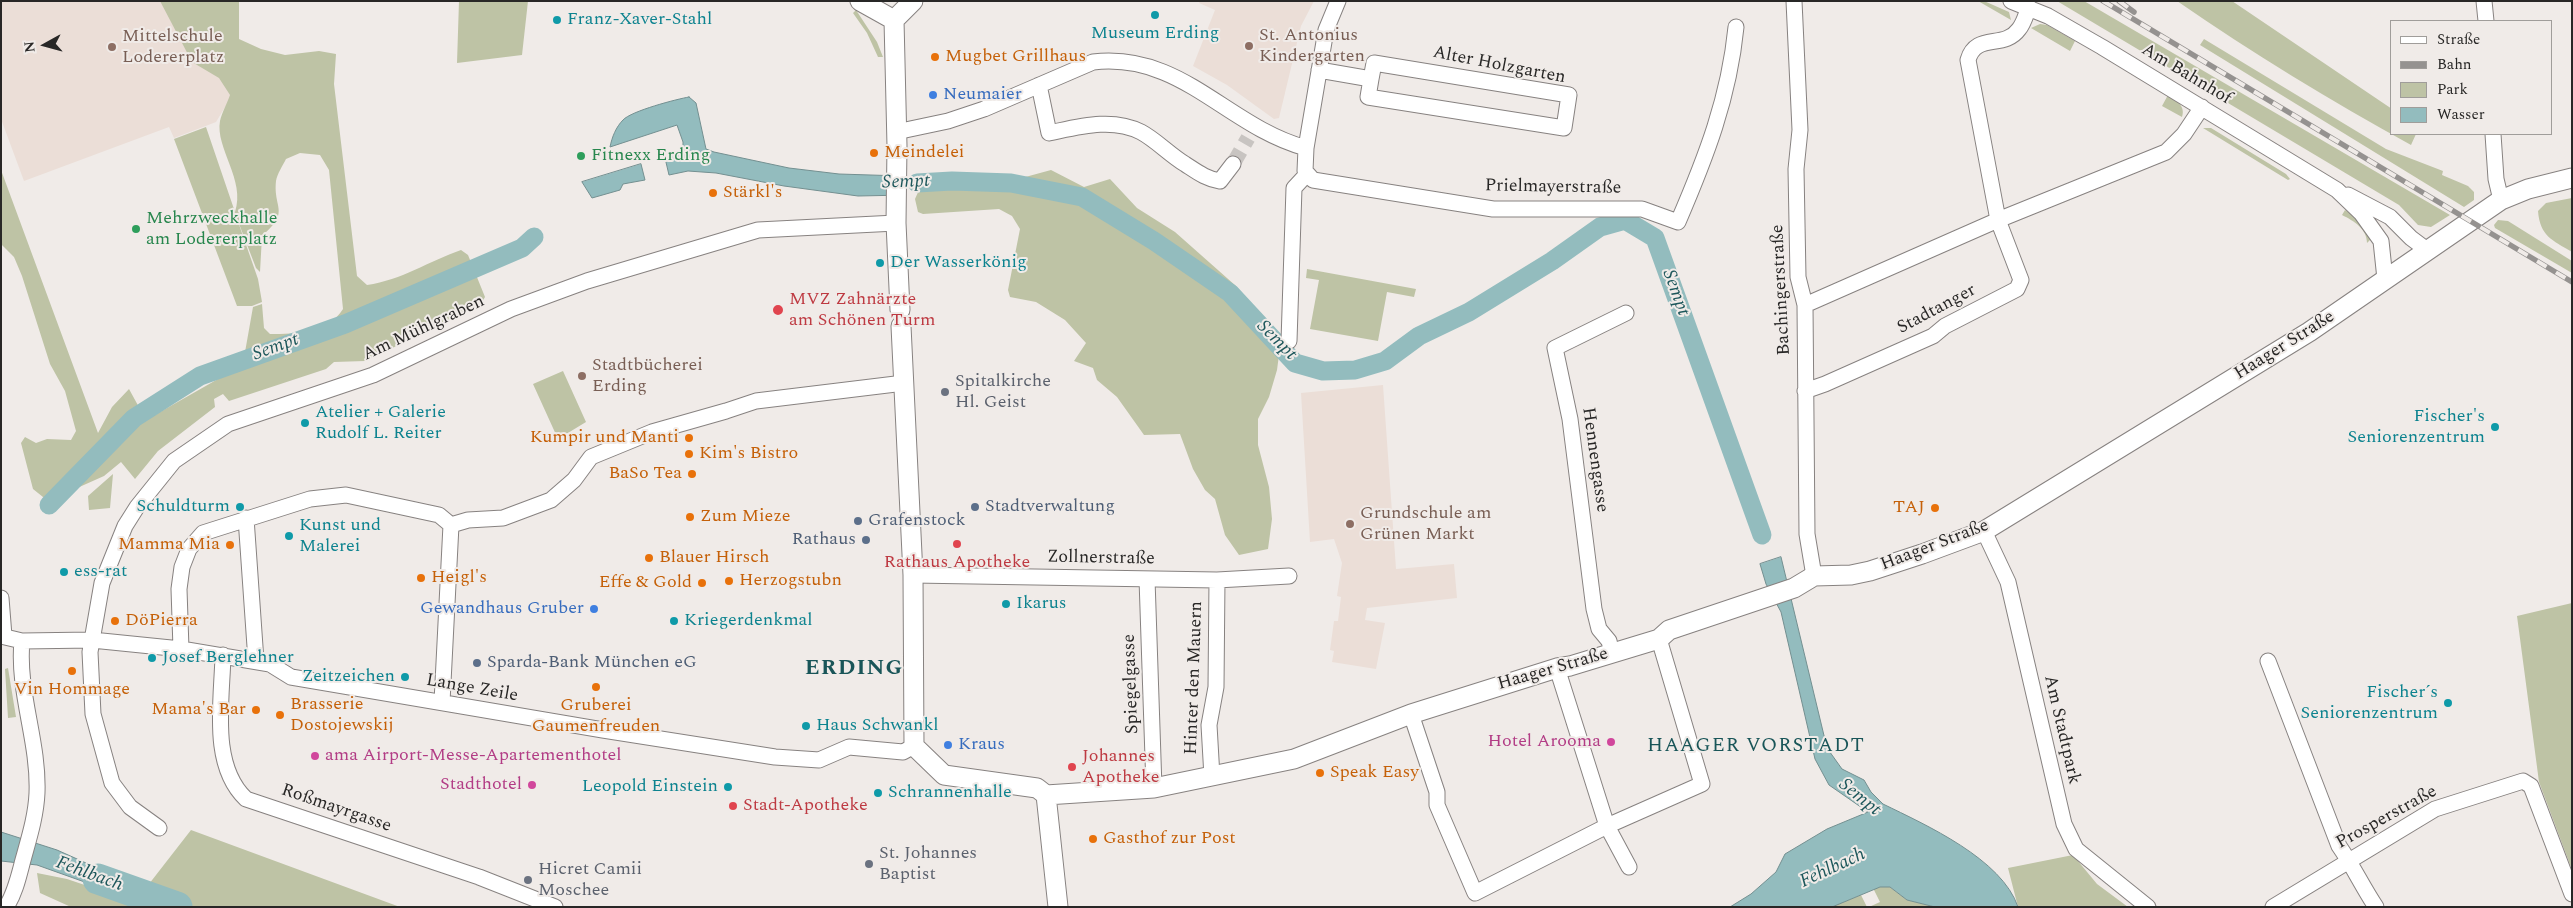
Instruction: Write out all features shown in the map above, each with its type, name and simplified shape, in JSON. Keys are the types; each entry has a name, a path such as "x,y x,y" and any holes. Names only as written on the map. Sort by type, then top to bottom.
{"street":[{"path":"860,1 894,20"},
{"path":"913,1 894,20 896,213 904,383 919,581 914,746 944,775 1032,788 1046,795 1058,907"},
{"path":"1289,341 1294,188 1307,174 1304,163 1326,30 1338,1"},
{"name":"Bachingerstraße","path":"1794,1 1800,130 1796,169 1798,277 1805,304 1806,534 1814,576"},
{"name":"Am Bahnhof","path":"2011,1 2029,7 2095,42 2338,190 2372,206 2390,217 2411,238 2427,250"},
{"path":"2484,1 2486,20"},
{"name":"Stadtanger","path":"1805,390 1825,384 1933,336 1945,326 2017,289 2021,280 1998,220 1968,60 1971,50 1978,44 2002,41 2020,29 2029,7"},
{"name":"Prielmayerstraße","path":"1307,174 1319,182 1493,209 1642,209 1678,222 1709,151 1732,63 1736,27"},
{"path":"896,132 957,118 984,109 1093,62 1112,60 1140,62 1174,76 1252,133 1306,148"},
{"name":"Alter Holzgarten","path":"1374,63 1569,95 1564,128 1368,97 1371,79 1374,63"},
{"path":"1319,70 1371,79"},
{"path":"1039,85 1049,133 1095,124 1120,126 1140,132 1172,156 1211,180 1220,181 1233,164"},
{"path":"1805,304 1998,220 2166,152 2176,144 2202,107"},
{"path":"2493,135 2496,179 2501,200"},
{"name":"Haager Straße","path":"1046,795 1154,788 1294,759 1411,714 1557,668 1658,639 1669,630 1794,588 1814,576 1851,576 1870,571 1922,554 1984,530 2309,332 2501,200 2528,189 2572,178"},
{"name":"Am Bahnhof","path":"2338,190 2361,213 2381,241 2385,279"},
{"name":"Am Mühlgraben","path":"159,828 130,807 112,783 91,703 90,652 102,583 129,518 174,461 228,424 373,375 511,309 587,281 758,230 896,213"},
{"name":"Hennengasse","path":"1612,653 1608,641 1599,629 1594,609 1570,419 1556,348 1626,313"},
{"path":"450,525 468,520 503,518 550,500 574,480 591,457 652,432 726,412 756,401 904,383"},
{"path":"181,649 179,589 182,567 189,549 203,533 310,499 346,495 439,515 450,525"},
{"path":"246,518 256,661"},
{"path":"442,702 450,525"},
{"name":"Am Stadtpark","path":"1984,530 2008,582 2064,824 2070,839 2076,848 2148,907"},
{"name":"Zollnerstraße","path":"919,581 1217,580 1289,576"},
{"name":"Spiegelgasse","path":"1147,579 1154,788"},
{"name":"Hinter den Mauern","path":"1212,777 1209,725 1216,687 1217,580"},
{"path":"1,598 3,636"},
{"name":"Lange Zeile","path":"3,636 22,641 92,640 181,649 270,664 292,677 775,757 820,760 849,747 903,752 914,746"},
{"path":"1411,714 1437,792 1437,805 1475,893 1607,826 1702,784 1658,639"},
{"path":"10,905 33,823 37,792 29,718 20,670 22,641"},
{"name":"Roßmayrgasse","path":"223,656 222,741 228,774 234,788 246,799 479,877 555,907"},
{"path":"2268,661 2339,846 2350,860 2358,880 2376,907"},
{"path":"1557,668 1607,826 1629,867"},
{"name":"Prosperstraße","path":"2273,907 2435,809 2523,781 2532,786 2572,894"}],"shaded area":[{"name":"Mittelschule Lodererplatz","path":"1,1 212,1 233,94 216,122 174,138 169,127 24,181 1,119"},
{"name":"St. Antonius Kindergarten","path":"1200,1 1314,1 1301,26 1279,118 1274,119 1227,85 1193,66 1215,10 1199,3"},
{"name":"Grundschule am Grünen Markt","path":"1383,385 1396,569 1454,564 1457,598 1367,608 1365,620 1385,623 1376,669 1332,662 1334,651 1330,650 1334,621 1338,621 1341,597 1337,596 1342,563 1334,539 1310,542 1301,393"}],"green space":[{"path":"160,1 239,1 239,39 261,49 285,55 319,51 336,54 334,84 357,276 367,285 380,283 404,275 461,250 468,255 485,297 479,307 469,308 462,315 365,361 334,362 326,369 229,401 223,394 214,399 215,407 158,451 135,479 121,462 104,476 48,501 33,489 21,443 25,437 36,443 47,439 71,440 76,431 65,391 50,364 22,276 14,257 1,244 1,170 98,433 112,407 129,389 146,420 225,375 242,369 253,307 262,304 264,328 270,334 301,332 320,327 337,317 343,309 329,170 320,155 300,153 286,159 277,178 276,190 279,210 276,221 262,236 260,272 256,268 236,216 258,279 262,302 252,306 237,306 174,139 206,127 235,212 237,188 220,131 220,121 230,95 219,78 192,62"},
{"path":"459,1 528,1 522,55 457,63"},
{"path":"1978,1 1984,1 2009,12 2011,20"},
{"path":"2057,1 2084,1 2450,215 2431,227 2418,225 2399,205"},
{"path":"2177,1 2232,1 2390,108 2390,133 2292,76"},
{"path":"856,10 877,42 883,57 878,57 867,33 853,13"},
{"path":"2040,24 2047,25 2075,41 2070,51 2031,28"},
{"path":"2204,39 2386,149 2443,171 2442,175 2468,186 2474,192 2474,200 2464,207 2200,45"},
{"path":"2168,95 2177,101 2183,110 2182,117 2162,106"},
{"path":"2203,128 2211,128 2286,174 2290,179 2288,180"},
{"path":"2393,135 2416,135 2411,145"},
{"path":"1051,170 1084,187 1110,179 1137,208 1175,232 1236,286 1263,316 1281,340 1277,370 1269,397 1258,419 1258,445 1269,487 1272,519 1268,549 1239,555 1225,535 1215,499 1205,490 1193,469 1180,434 1144,435 1117,397 1097,380 1093,368 1074,361 1086,343 1065,320 1036,302 1010,297 1008,290 1020,229 1012,216 999,209 923,214 918,212 915,199 919,190 985,188"},
{"path":"2572,198 2572,252 2544,232 2538,211 2546,203"},
{"path":"2345,210 2355,217 2371,239 2367,243 2362,230 2342,215"},
{"path":"2498,220 2508,221 2572,261 2572,273 2495,228 2494,225"},
{"path":"1307,269 1416,289 1414,297 1387,292 1378,341 1310,329 1319,280 1306,278"},
{"path":"563,371 586,422 558,439 533,384"},
{"path":"113,474 110,508 89,510 88,496"},
{"path":"2572,603 2572,870 2539,782 2517,616"},
{"path":"8,668 16,717 8,718 5,669"},
{"path":"191,830 400,907 71,907 40,893 37,873 67,879 135,902"},
{"path":"2073,855 2097,884 2128,907 2018,907 2008,868"},
{"path":"1890,887 1907,900 1935,907 1869,907 1880,902 1873,888"},
{"path":"1861,895 1867,907 1831,907"}],"water":[{"path":"689,97 696,103 706,149 714,152 789,168 839,174 934,177 943,183 917,188 907,195 858,196 784,186 716,173 688,171 669,175 665,158 683,152 683,142 677,125 610,147 616,129 623,120 654,106"},
{"path":"641,164 645,180 623,184 620,190 592,198 582,182"},
{"path":"1781,557 1827,748 1842,769 1864,780 1871,792 1883,804 1940,833 1980,859 2009,890 2018,907 1935,907 1907,900 1890,887 1880,887 1832,907 1730,907 1751,894 1776,872 1785,854 1827,829 1868,812 1829,785 1815,759 1781,612 1766,584 1760,564"},
{"path":"1,832 57,850 142,888 135,900 37,865 1,861"}],"pier":[{"path":"886,173 913,174 914,194 907,197 886,198"}],"waterway":[{"name":"Sempt","path":"917,183 952,181 1011,183 1082,197 1154,241 1230,293 1295,363 1323,371 1355,370 1385,361 1419,336 1469,312 1552,261 1600,227 1625,220 1655,238 1762,535"},
{"name":"Sempt","path":"49,505 134,418 200,376 345,324 522,248 534,237"},
{"name":"Fehlbach","path":"98,879 177,907"}],"tunnel":[{"path":"1233,164 1248,138"}],"railway":[{"path":"2103,1 2572,282"},
{"path":"2119,1 2134,12"}],"place":[{"name":"Museum Erding","path":"1155,15"},
{"name":"Franz-Xaver-Stahl","path":"557,20"},
{"name":"St. Antonius Kindergarten","path":"1249,46"},
{"name":"Mittelschule Lodererplatz","path":"112,47"},
{"name":"Mugbet Grillhaus","path":"935,57"},
{"name":"Neumaier","path":"933,95"},
{"name":"Meindelei","path":"874,153"},
{"name":"Fitnexx Erding","path":"581,156"},
{"name":"Stärkl's","path":"713,193"},
{"name":"Mehrzweckhalle am Lodererplatz","path":"136,229"},
{"name":"Der Wasserkönig","path":"880,263"},
{"name":"MVZ Zahnärzte am Schönen Turm","path":"778,310"},
{"name":"Stadtbücherei Erding","path":"582,376"},
{"name":"Spitalkirche Hl. Geist","path":"945,392"},
{"name":"Atelier + Galerie Rudolf L. Reiter","path":"305,423"},
{"name":"Fischer's Seniorenzentrum","path":"2495,427"},
{"name":"Kumpir und Manti","path":"689,438"},
{"name":"Kim's Bistro","path":"689,454"},
{"name":"BaSo Tea","path":"692,474"},
{"name":"Schuldturm","path":"240,507"},
{"name":"Stadtverwaltung","path":"975,507"},
{"name":"TAJ","path":"1935,508"},
{"name":"Zum Mieze","path":"690,517"},
{"name":"Grafenstock","path":"858,521"},
{"name":"Grundschule am Grünen Markt","path":"1350,524"},
{"name":"Kunst und Malerei","path":"289,536"},
{"name":"Rathaus","path":"866,540"},
{"name":"Rathaus Apotheke","path":"957,544"},
{"name":"Mamma Mia","path":"230,545"},
{"name":"Blauer Hirsch","path":"649,558"},
{"name":"ess-rat","path":"64,572"},
{"name":"Heigl's","path":"421,578"},
{"name":"Herzogstubn","path":"729,581"},
{"name":"Effe & Gold","path":"702,583"},
{"name":"Ikarus","path":"1006,604"},
{"name":"Gewandhaus Gruber","path":"594,609"},
{"name":"DöPierra","path":"115,621"},
{"name":"Kriegerdenkmal","path":"674,621"},
{"name":"Josef Berglehner","path":"152,658"},
{"name":"Sparda-Bank München eG","path":"477,663"},
{"name":"Vin Hommage","path":"72,671"},
{"name":"Zeitzeichen","path":"405,677"},
{"name":"Gruberei Gaumenfreuden","path":"596,687"},
{"name":"Fischer´s Seniorenzentrum","path":"2448,703"},
{"name":"Mama's Bar","path":"256,710"},
{"name":"Brasserie Dostojewskij","path":"280,715"},
{"name":"Haus Schwankl","path":"806,726"},
{"name":"Hotel Arooma","path":"1611,742"},
{"name":"Kraus","path":"948,745"},
{"name":"ama Airport-Messe-Apartementhotel","path":"315,756"},
{"name":"Johannes Apotheke","path":"1072,767"},
{"name":"Speak Easy","path":"1320,773"},
{"name":"Stadthotel","path":"532,785"},
{"name":"Leopold Einstein","path":"728,787"},
{"name":"Schrannenhalle","path":"878,793"},
{"name":"Stadt-Apotheke","path":"733,806"},
{"name":"Gasthof zur Post","path":"1093,839"},
{"name":"St. Johannes Baptist","path":"869,864"},
{"name":"Hicret Camii Moschee","path":"528,880"}],"district":[{"name":"ERDING","path":"854,670"},
{"name":"HAAGER VORSTADT","path":"1756,747"}]}
